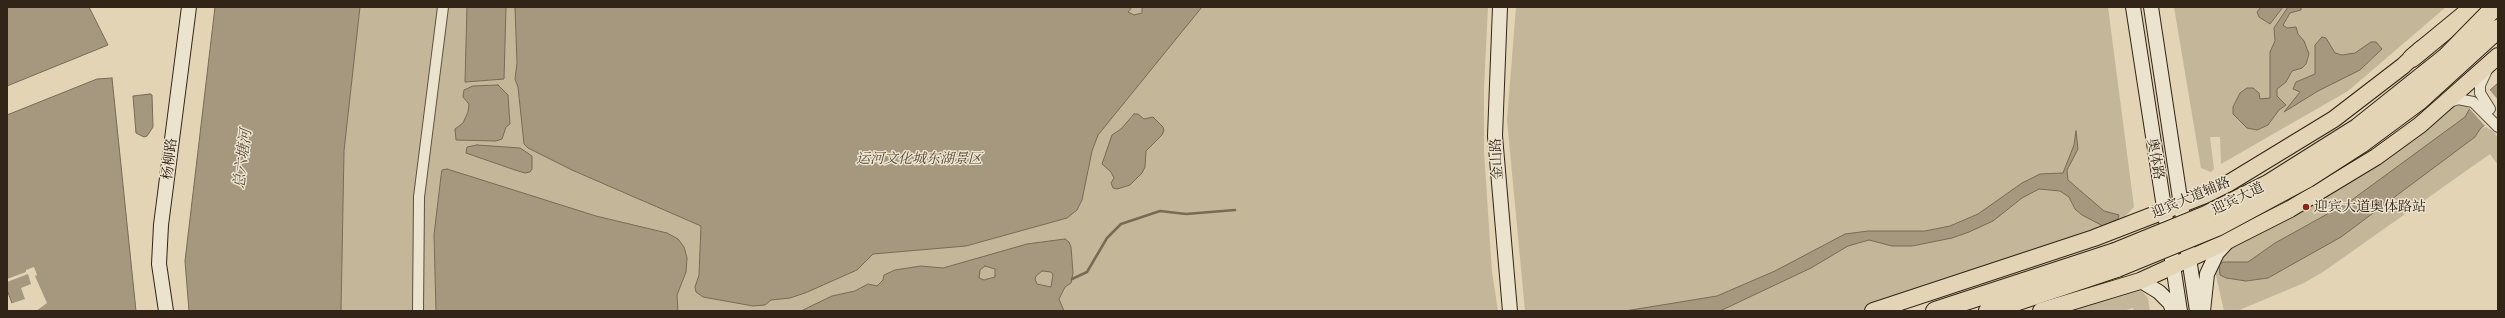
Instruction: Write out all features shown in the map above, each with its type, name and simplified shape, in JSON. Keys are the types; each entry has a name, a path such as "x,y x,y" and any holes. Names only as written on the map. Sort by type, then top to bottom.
{"highway":[{"path":"2412,58 2474,7"},
{"name":"迎宾大道","path":"1935,311 2115,252 2206,215 2268,184 2356,128 2397,98 2446,57 2495,7"},
{"name":"迎宾大道","path":"1988,311 2151,256 2258,207 2308,178 2361,144 2419,101 2498,30"}],"main road":[{"name":"杨柳路","path":"166,311 159,264 161,225 189,7"},
{"name":"金山路","path":"1500,7 1495,136 1510,311"},
{"name":"奥体路","path":"2133,7 2180,311"},
{"name":"奥体路","path":"2151,7 2197,311"},
{"name":"迎宾大道辅路","path":"1874,311 2094,238 2164,211 2229,183 2334,119 2412,58 2465,7"},
{"path":"2041,311 2141,281 2227,241 2357,169 2420,125 2494,60"},
{"path":"2203,311 2207,274 2217,253 2227,241"},
{"path":"2141,281 2159,292 2170,303 2173,311"}],"street":[{"path":"418,311 419,197 443,7"},
{"path":"2494,60 2480,85 2480,93 2485,104 2498,118"},
{"path":"2446,103 2458,99 2473,102 2498,127"}],"green space":[{"name":"运河文化城东湖景区","path":"360,7 1488,7 1484,88 1484,152 1492,272 1498,311 341,311 344,151"},
{"path":"1516,7 2108,7 2134,207 2104,239 1883,311 1525,311 1507,120"},
{"path":"2174,7 2446,7 2348,91 2221,164 2220,137 2210,137 2214,169 2211,172 2201,168"},
{"path":"2455,93 2470,108 2466,117 2349,202 2275,243 2255,259 2248,262 2223,262 2219,265 2220,275 2226,278 2246,281 2268,278 2475,137 2480,129 2486,127 2494,132 2498,138 2498,165 2490,154 2323,272 2304,283 2237,311 2224,311 2215,271 2219,260 2233,239 2338,181"},
{"path":"2131,290 2141,290 2148,298 2150,311 2134,311 2133,308 2123,311 2064,311"}],"water":[{"path":"7,7 89,7 108,45 7,86"},
{"name":"总六塘河","path":"215,7 360,7 344,151 341,311 189,311 185,261"},
{"path":"467,7 506,7 504,79 465,82"},
{"path":"515,7 1132,7 1128,12 1134,15 1142,13 1142,7 1202,7 1098,135 1092,151 1082,200 1077,210 1067,218 966,246 873,254 857,270 805,293 790,298 771,300 765,305 753,306 703,297 696,292 695,287 699,275 701,226 572,170 528,148 524,144 518,87 515,79 517,63"},
{"path":"2261,7 2283,7 2270,24 2259,17 2257,12"},
{"path":"2288,7 2301,7 2301,10 2290,13 2283,25 2287,28 2296,27 2298,34 2304,41 2309,54 2306,64 2302,68 2292,71 2286,82 2277,89 2277,96 2286,105 2279,110 2268,125 2257,130 2247,128 2233,114 2233,107 2240,93 2247,88 2253,88 2259,93 2260,99 2270,98 2270,52 2275,41 2274,28"},
{"path":"2322,37 2326,38 2335,53 2342,55 2355,53 2371,42 2376,42 2382,49 2360,70 2318,91 2284,112 2300,92 2293,89 2296,82 2315,74 2315,45"},
{"path":"112,78 136,311 15,311 7,290 7,115 97,79"},
{"path":"2498,83 2498,114 2480,129 2475,137 2341,237 2268,278 2246,281 2226,278 2220,275 2219,265 2223,262 2248,262 2275,243 2349,202 2465,117 2470,108"},
{"path":"498,85 508,95 510,124 506,127 502,139 496,141 456,140 455,129 463,123 468,112 469,104 463,97 464,90 473,86"},
{"path":"152,95 153,127 147,136 144,137 136,133 133,96"},
{"path":"1134,114 1138,114 1144,119 1153,117 1164,130 1162,135 1146,151 1145,167 1142,173 1130,185 1117,189 1113,188 1111,183 1114,178 1111,172 1102,164 1112,135 1121,129"},
{"path":"2076,131 2078,149 2067,170 2068,180 2104,211 2119,215 2118,219 2103,226 2082,215 2075,209 2069,197 2060,191 2039,189 2022,198 1993,221 1969,232 1952,238 1912,246 1892,246 1869,240 1848,246 1811,268 1720,311 1625,311 1717,296 1775,271 1845,234 1868,231 1925,231 1950,226 1978,214 2022,183 2040,174 2063,173 2074,145"},
{"path":"477,145 520,148 532,156 532,169 530,172 525,173 466,153 467,147"},
{"path":"447,169 596,216 667,233 678,239 684,247 687,258 686,272 677,295 678,311 436,311 434,235 442,170"},
{"path":"1065,239 1069,242 1071,247 1073,273 1071,283 1065,287 1059,299 1064,311 801,311 832,296 855,291 868,284 877,286 883,280 884,275 895,270 921,266 943,268 1027,244","holes":["985,266 995,269 995,277 984,280 979,278 980,270","1042,271 1051,272 1053,275 1051,287 1037,284 1035,279 1036,276"]}],"pier":[{"path":"2488,88 2498,100 2498,117 2486,127 2468,107"},
{"path":"34,267 37,275 35,276 47,303 36,311 13,311 10,304 25,299 21,288 31,284 28,274 7,282 7,279 26,272 26,270"}],"waterway":[{"path":"1072,279 1087,272 1107,238 1121,224 1160,211 1186,214 1235,210"}],"place":[{"name":"迎宾大道奥体路站","path":"2306,207"}]}
